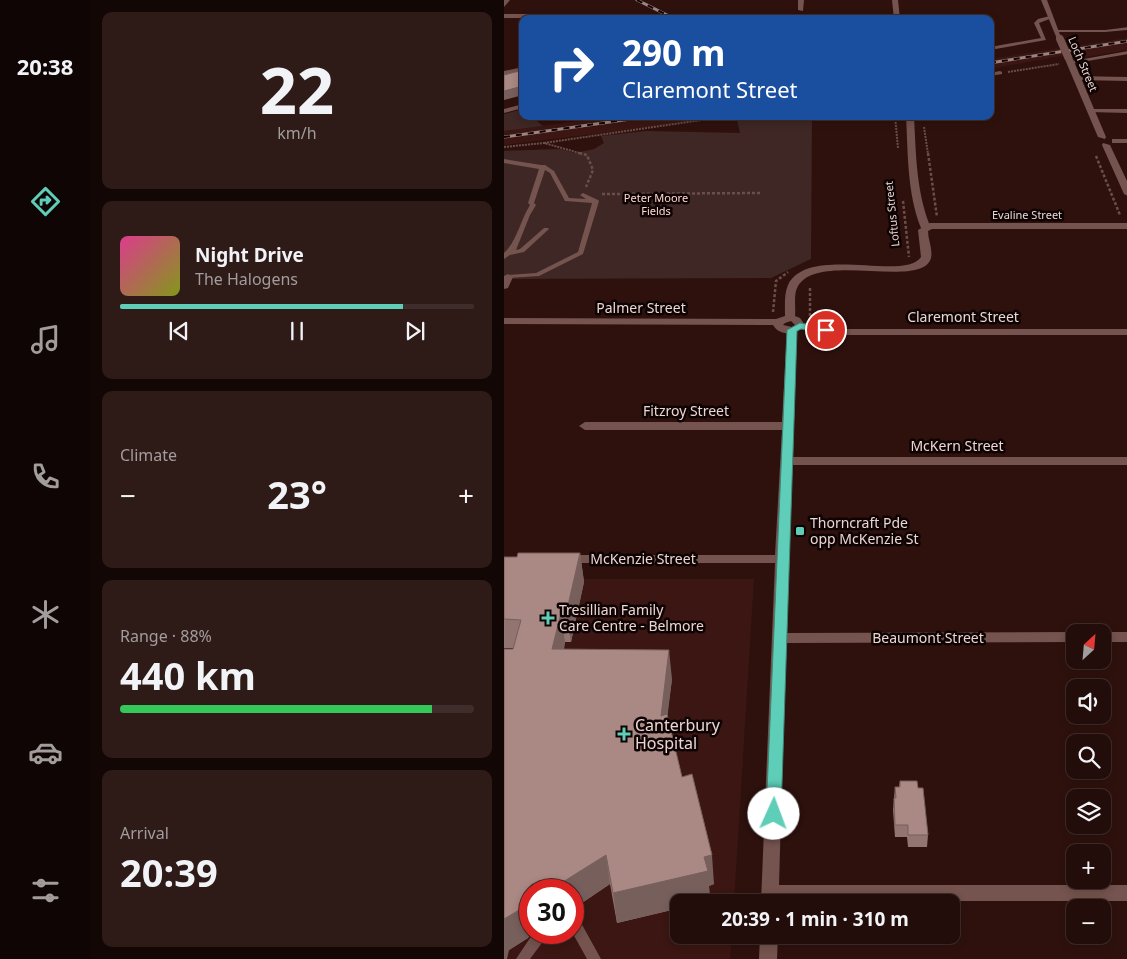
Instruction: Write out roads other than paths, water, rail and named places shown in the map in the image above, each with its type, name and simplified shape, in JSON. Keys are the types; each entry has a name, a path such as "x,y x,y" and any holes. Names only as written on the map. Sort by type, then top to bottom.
{"street":[{"path":"504,5 507,0"},
{"path":"801,0 801,10"},
{"path":"895,0 897,15"},
{"name":"Loch Street","path":"1044,0 1091,111 1108,141 1127,194"},
{"path":"504,16 519,16"},
{"path":"504,73 519,69"},
{"path":"1078,82 1127,78"},
{"path":"1078,82 1127,85"},
{"name":"Loftus Street","path":"794,325 793,286 797,274 830,268 900,268 918,266 924,262 926,258 923,233 926,228 922,221 916,188 910,120"},
{"path":"1108,141 1127,141"},
{"name":"Evaline Street","path":"926,228 934,226 1125,223"},
{"name":"Palmer Street","path":"504,321 775,318 779,328 794,325"},
{"path":"771,894 782,559 794,325"},
{"name":"Claremont Street","path":"794,325 847,332 1127,332"},
{"name":"Fitzroy Street","path":"585,426 788,426"},
{"name":"McKern Street","path":"786,461 1127,461"},
{"name":"McKenzie Street","path":"553,559 782,559"},
{"path":"1112,637 1127,637"},
{"name":"Beaumont Street","path":"780,638 1066,638"},
{"path":"960,895 1127,893"},
{"path":"768,959 769,944"}],"lane":[{"path":"994,48 1044,39 1036,23 1050,17"},
{"path":"1057,31 1127,28"},
{"path":"1069,60 1127,52"},
{"path":"994,74 1000,73"},
{"path":"504,111 519,107"},
{"path":"1091,111 1127,111"},
{"path":"504,161 543,166 552,172 568,201 596,201"},
{"path":"511,253 527,215 533,206 531,203 543,166"},
{"path":"583,195 596,201"},
{"path":"506,281 537,275 581,253 596,201"},
{"path":"504,257 511,253 522,251 546,229"},
{"path":"584,941 594,959"},
{"path":"523,959 533,944"}],"railway":[{"path":"637,0 667,15"},
{"path":"994,62 1128,41"},
{"path":"504,137 624,120"}],"place":[{"name":"Thorncraft Pde opp McKenzie St","path":"800,531"},
{"name":"Tresillian Family Care Centre - Belmore","path":"548,618"},
{"name":"Canterbury Hospital","path":"624,734"}],"park label":[{"name":"Peter Moore Fields","path":"656,204"}]}
